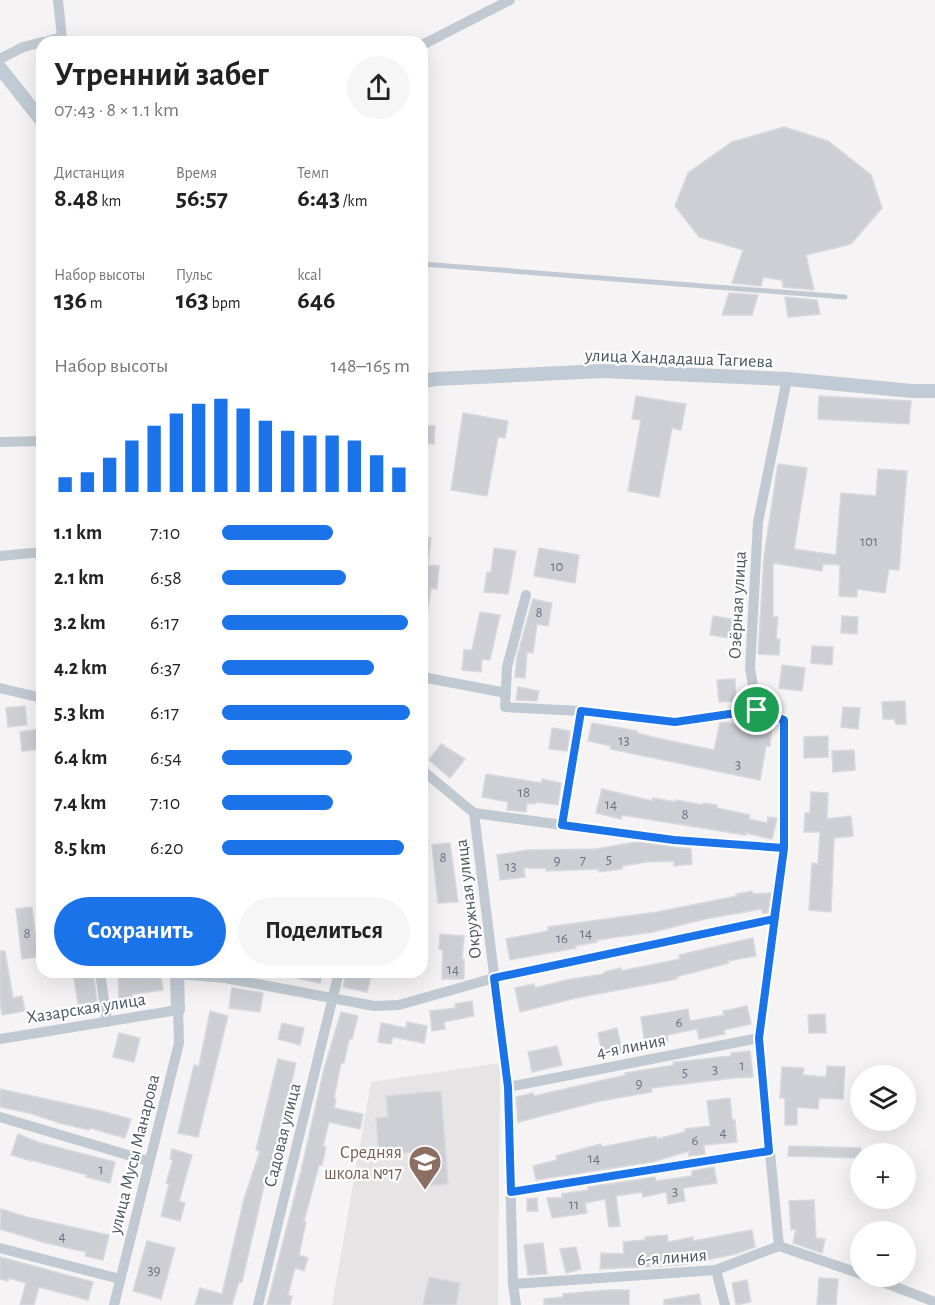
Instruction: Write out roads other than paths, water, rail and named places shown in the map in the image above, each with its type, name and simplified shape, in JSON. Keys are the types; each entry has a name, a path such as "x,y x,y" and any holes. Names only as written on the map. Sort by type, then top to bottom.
{"street":[{"path":"58,0 62,36"},
{"path":"428,42 510,0"},
{"path":"0,59 23,47 36,44"},
{"path":"0,68 36,113"},
{"name":"улица Хандадаша Тагиева","path":"428,381 603,371 787,380 935,392"},
{"name":"Озёрная улица","path":"757,710 750,668 758,522 787,380"},
{"path":"0,442 36,441"},
{"path":"0,556 36,553"},
{"path":"526,595 507,666 506,707 581,711 675,722 757,710 784,720 784,848 759,1038 779,1246 850,1270"},
{"path":"428,678 506,693"},
{"path":"0,688 36,697"},
{"path":"562,825 581,711"},
{"path":"428,775 474,813 674,840 784,848"},
{"name":"Окружная улица","path":"474,813 508,1087 513,1284 516,1305"},
{"path":"225,978 374,1006 399,1005 494,978 774,919"},
{"path":"101,978 106,1022"},
{"path":"177,978 178,1010"},
{"name":"Садовая улица","path":"258,1305 337,978"},
{"name":"Хазарская улица","path":"0,1039 178,1010"},
{"name":"улица Мусы Манарова","path":"114,1305 179,1043 178,1010"},
{"name":"4-я линия","path":"508,1087 759,1038"},
{"path":"0,1117 148,1161"},
{"path":"511,1192 769,1151"},
{"name":"6-я линия","path":"513,1284 716,1270 779,1246"},
{"path":"0,1248 120,1279"},
{"path":"716,1270 725,1305"},
{"path":"896,1287 935,1302"}],"lane":[{"path":"428,264 845,297"}],"place":[{"name":"Средняя школа №17","path":"425,1191"}]}
